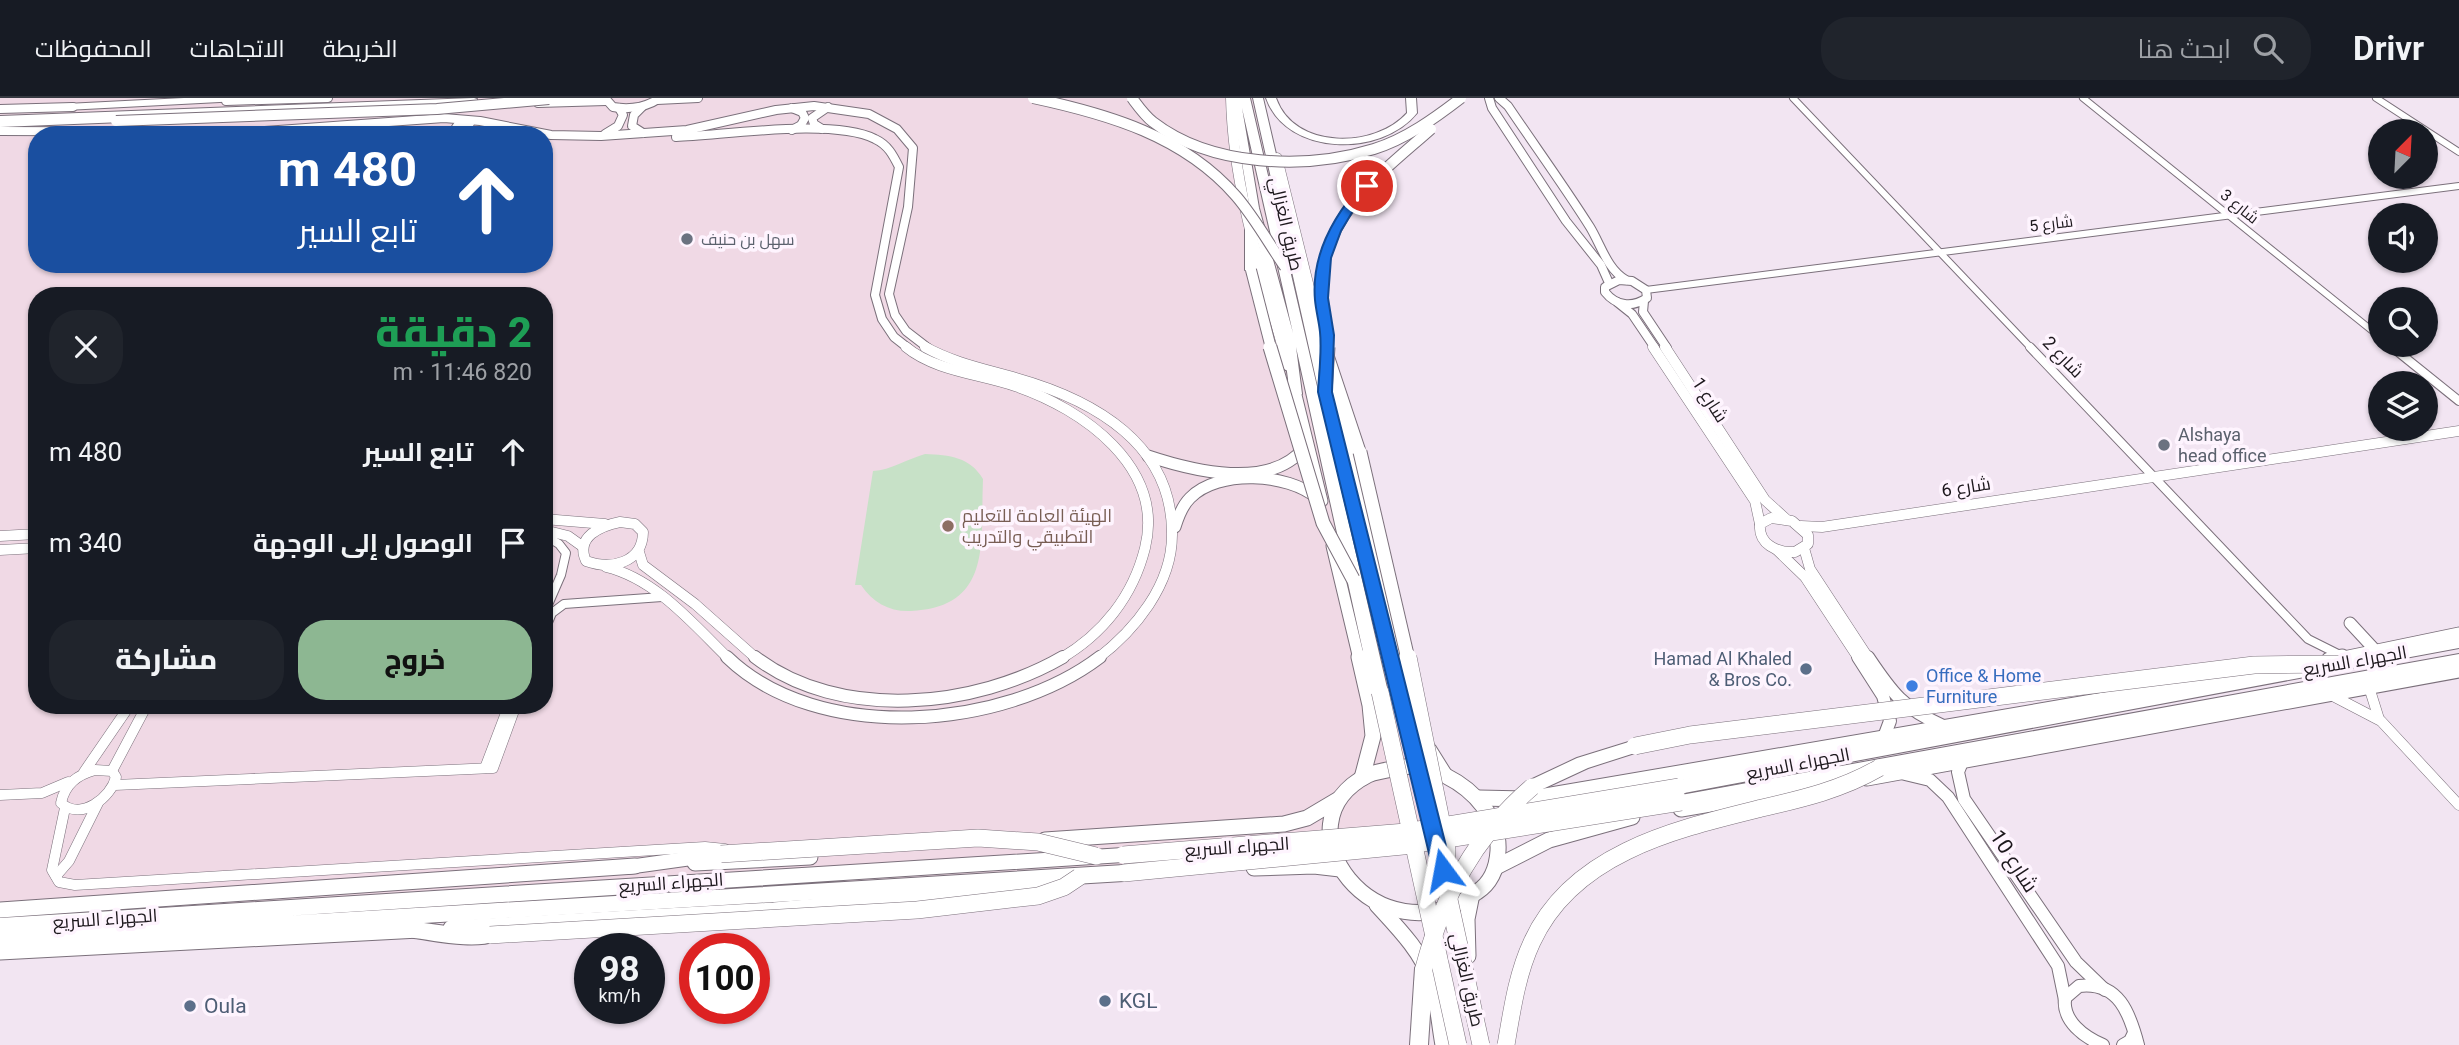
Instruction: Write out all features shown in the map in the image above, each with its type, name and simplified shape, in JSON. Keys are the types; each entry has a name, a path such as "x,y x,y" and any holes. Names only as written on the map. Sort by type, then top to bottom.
{"highway":[{"path":"54,107 239,98"},
{"path":"0,111 423,98"},
{"path":"0,121 572,98"},
{"path":"1033,98 1110,117 1181,149 1205,166 1237,198 1285,267"},
{"path":"1132,98 1142,113 1157,127 1179,139 1219,152 1287,160 1344,157 1383,146 1422,127 1461,98"},
{"path":"1233,98 1254,208 1289,342 1296,394"},
{"name":"طريق الغزالي","path":"1245,98 1458,1045"},
{"name":"طريق الغزالي","path":"1260,98 1325,392 1446,885 1481,1045"},
{"path":"1271,98 1281,118 1294,128 1316,137 1343,141 1369,139 1394,131 1412,113 1411,98"},
{"path":"1325,392 1327,335 1321,298 1322,273 1335,231 1352,202 1367,186 1461,98"},
{"path":"0,121 116,121 437,109 549,99"},
{"path":"1250,229 1251,270 1260,313 1323,523 1353,579"},
{"path":"1315,316 1360,452 1405,643 1447,850 1446,885"},
{"name":"الجهراء السريع","path":"0,926 1294,844 1461,825 2344,660 2459,642"},
{"path":"1419,1045 1424,968 1433,932 1448,891 1473,849 1500,815 1532,788 1565,769 1600,755 1690,735 2254,665 2344,660"},
{"name":"الجهراء السريع","path":"0,941 1079,877 1293,859 1457,839 1879,768 2459,660"},
{"path":"1506,1045 1510,1011 1520,968 1532,942 1563,895 1602,861 1664,834 1832,792 1879,768"},
{"path":"628,867 721,854 978,838 1038,842 1096,856"},
{"path":"414,930 454,935 490,935 917,910 1038,896 1064,887 1079,877"}],"main road":[{"name":"طريق الغزالي","path":"1233,98 1231,147 1250,229 1308,434 1370,705 1373,736 1362,778"},
{"name":"طريق الغزالي","path":"1260,98 1417,726 1444,774"},
{"path":"1148,456 1190,469 1218,473 1280,469 1297,461 1304,451 1308,434"},
{"path":"1175,527 1181,509 1192,495 1221,482 1279,478 1297,482 1311,491 1323,507"},
{"path":"2350,623 2375,650"},
{"name":"الجهراء السريع","path":"1479,798 1528,799 1946,726 2311,657 2344,660 2375,650 2459,633"},
{"name":"الجهراء السريع","path":"1496,867 1549,840 1612,821 1962,762 2459,670"},
{"path":"1410,766 1444,774 1469,788 1488,811 1498,838 1496,867 1486,884 1471,899 1449,909 1423,913 1397,910 1372,900 1354,886 1340,869 1330,838 1331,818 1339,800 1362,778 1386,768 1410,766"},
{"name":"الجهراء السريع","path":"0,909 1284,824 1307,818 1339,800"},
{"name":"الجهراء السريع","path":"0,952 774,909 1240,869 1301,866 1340,869"},
{"name":"طريق الغزالي","path":"1471,899 1467,919 1467,953 1489,1045"},
{"name":"طريق الغزالي","path":"1372,900 1400,929 1431,980 1443,1045"}],"street":[{"path":"0,111 328,98"},
{"path":"645,134 632,126 634,115 642,107 658,99 698,98"},
{"path":"1489,98 1492,108 1573,232 1592,250 1609,283"},
{"path":"1499,98 1508,106 1592,230 1615,271 1626,280 1638,284 1645,295 1632,305 1617,302 1605,292 1609,283"},
{"name":"شارع 2","path":"1793,98 2308,639 2344,660"},
{"name":"شارع 3","path":"2082,98 2368,327"},
{"path":"2376,98 2459,152"},
{"path":"0,121 606,99 619,108 623,115 618,126 601,136"},
{"path":"1492,108 1508,106"},
{"path":"619,108 642,107"},
{"path":"788,107 804,115 801,125 792,130"},
{"path":"553,135 645,134 716,125 788,107 831,107 858,111 886,121 905,136 913,148 912,171 896,268 888,295 896,316 911,336 934,352 1034,384 1117,423 1162,475 1171,495 1175,527 1170,565 1164,581 1142,592 1066,656 1036,672 984,689 912,700 838,695 776,672 678,589 645,568 640,563 639,552"},
{"path":"822,129 814,124 812,118 819,111 831,107"},
{"path":"333,126 444,118 505,126"},
{"path":"444,118 449,122 447,126"},
{"path":"461,126 480,121"},
{"path":"553,141 651,139 822,129 849,131 887,145 898,161 897,182 875,295 878,311 887,328 907,349 925,359 1016,386 1090,423 1120,452 1140,481 1150,513 1142,592 1122,639 1079,672 1048,688 987,706 936,715 880,718 826,709 779,694 746,674 635,575 586,561 581,554 582,545 596,529 608,524"},
{"path":"0,133 28,133"},
{"name":"شارع 5","path":"1645,295 1939,251 2459,186"},
{"path":"1573,232 1585,236 1592,230"},
{"path":"1609,283 1626,280"},
{"name":"شارع 1","path":"1645,295 1643,312 1650,324 1765,500 1786,519"},
{"name":"شارع 1","path":"1617,302 1632,314 1755,501 1760,524"},
{"path":"2405,357 2459,401"},
{"path":"1061,407 1067,407 1074,401"},
{"path":"1099,432 1107,423 1117,423"},
{"name":"شارع 6","path":"1801,526 1822,527 2459,431"},
{"name":"شارع 6","path":"1808,535 2132,485 2135,481"},
{"path":"1777,550 1797,552 1808,544 1808,535 1801,526 1786,519 1770,518 1760,524 1759,530 1763,541 1777,550 1805,577 1887,702 1890,721 1884,737"},
{"path":"553,520 628,523 640,527 644,543 639,552 630,559 606,567"},
{"path":"0,536 28,534"},
{"path":"553,534 568,536 582,545"},
{"path":"6,550 28,536"},
{"path":"553,540 566,553 553,593"},
{"path":"1804,548 1810,569 1891,692 1917,714 1946,726"},
{"path":"6,550 28,549"},
{"path":"553,612 564,604 662,597"},
{"name":"شارع 2","path":"2308,639 2311,657"},
{"path":"2370,687 2374,707 2381,722 2459,804"},
{"path":"984,689 987,706"},
{"path":"2328,694 2381,722"},
{"path":"83,774 124,714"},
{"path":"112,771 142,714"},
{"path":"489,768 506,714"},
{"path":"489,768 512,714"},
{"name":"شارع 10","path":"1962,762 1958,772 1964,799 2076,962 2129,1011 2136,1039"},
{"path":"115,785 489,768"},
{"path":"0,795 43,793 83,774 104,769 112,771 116,777 115,785 98,803 66,866 56,876"},
{"name":"شارع 10","path":"1899,773 1930,780 1948,797 2058,967 2067,1014 2073,1024 2099,1044"},
{"path":"74,780 61,795 63,805 51,866 59,882 75,885 705,846 774,859"},
{"path":"43,793 74,810 98,803"},
{"path":"2065,1000 2070,991 2079,986 2105,990"},
{"path":"2123,1045 2136,1039"}],"shaded area":[{"name":"الهيئة العامة للتعليم التطبيقي والتدريب","path":"0,98 1252,98 1317,388 1424,836 1078,877 0,938"}],"green space":[{"path":"925,454 943,455 966,462 983,479 981,547 969,584 957,597 938,607 896,610 877,601 861,585 855,585 873,471 886,469"}],"place":[{"name":"سهل بن حنيف","path":"687,239"},
{"name":"Alshaya head office","path":"2164,445"},
{"name":"الهيئة العامة للتعليم التطبيقي والتدريب","path":"948,526"},
{"name":"Hamad Al Khaled & Bros Co.","path":"1806,669"},
{"name":"Office & Home Furniture","path":"1912,686"},
{"name":"KGL","path":"1105,1001"},
{"name":"Oula","path":"190,1006"}],"route":[{"path":"1367,186 1352,202 1335,231 1324,258 1321,298 1327,335 1325,392 1443,870"}]}
